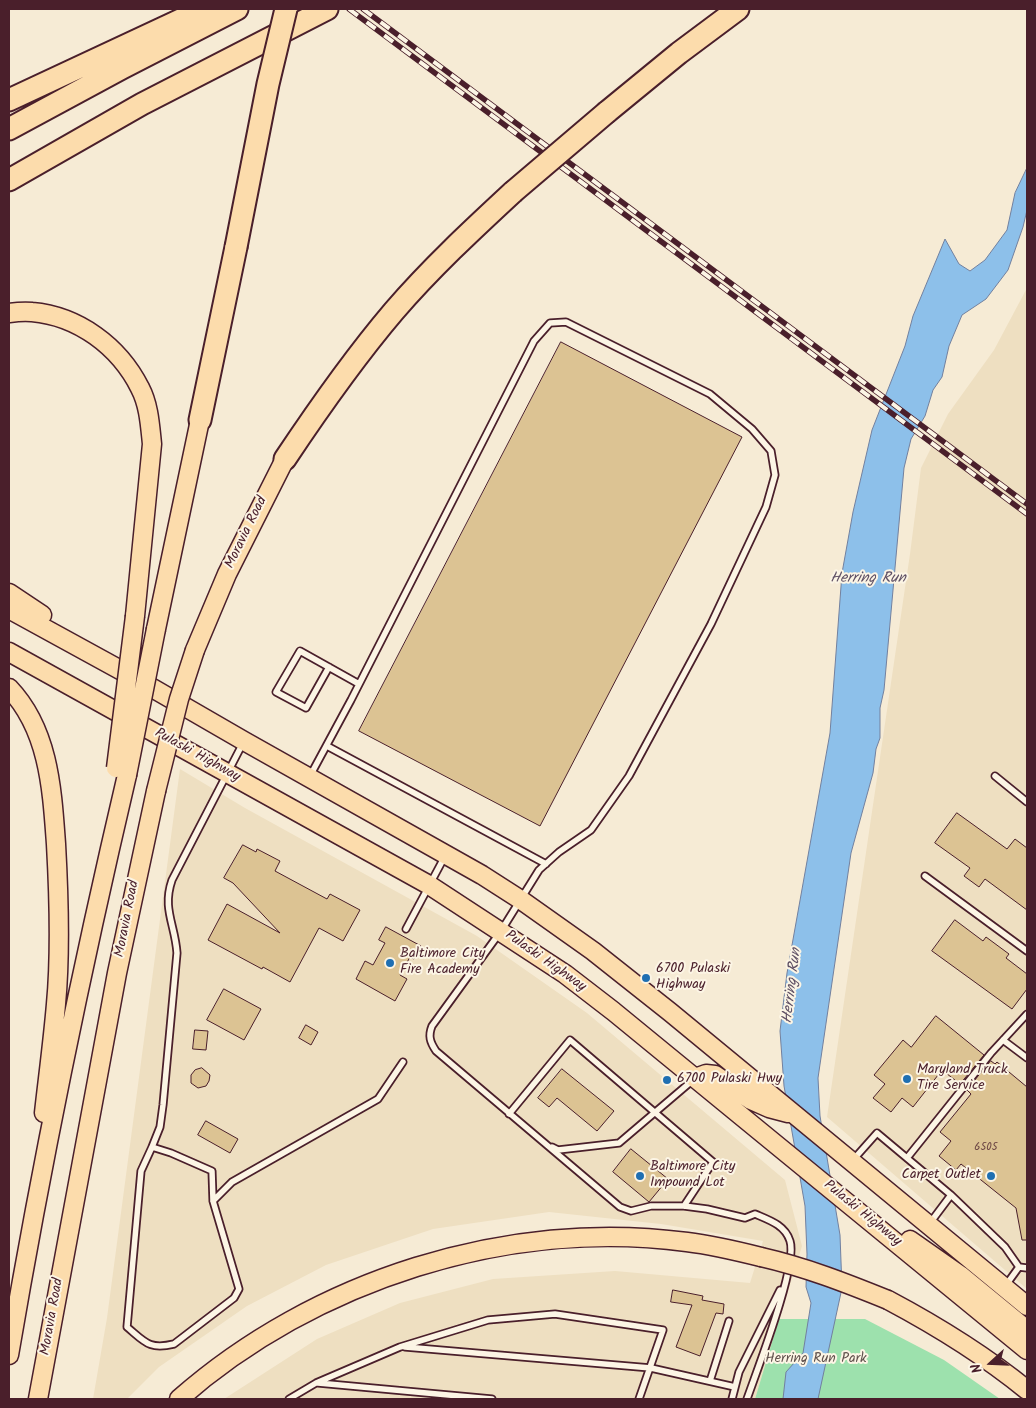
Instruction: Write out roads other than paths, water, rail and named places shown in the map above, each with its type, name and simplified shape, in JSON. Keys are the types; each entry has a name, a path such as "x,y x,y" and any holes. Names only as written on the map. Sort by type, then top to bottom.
{"highway":[{"path":"9,100 204,9"},
{"path":"9,129 131,63 237,9"},
{"path":"9,180 290,17 327,9"},
{"path":"285,459 317,411 394,311 463,238 513,192 607,112 678,53 738,9"},
{"path":"200,420 268,84 290,17"}],"main road":[{"path":"9,313 30,312 56,316 83,326 105,343 125,363 140,388 149,416 152,444 121,772"},
{"path":"9,1355 32,1218 105,868 121,772 156,629 200,420"},
{"name":"Moravia Road","path":"38,1399 115,983 156,791 179,699 196,650 227,574 285,459"},
{"path":"9,593 135,678"},
{"path":"9,608 482,875 521,900 624,976 1027,1306"},
{"name":"Pulaski Highway","path":"9,652 429,886 565,974 613,1011 1027,1350"},
{"path":"9,688 24,706 34,724 43,748 54,812 58,870 59,934 56,1003 32,1218"},
{"path":"695,1078 706,1074 715,1075 751,1100 768,1108 795,1115"},
{"path":"863,1215 924,1249 960,1275 1027,1330"},
{"path":"179,1399 230,1358 270,1332 309,1310 385,1277 467,1253 555,1240 612,1237 686,1242 761,1256 839,1279 888,1300 928,1322 1027,1390"}],"lane":[{"path":"310,778 534,341 550,323 566,322 710,394 752,429 771,450 775,475 766,507 711,624 629,776 591,830 560,852 540,870 501,931 428,1034 436,1051 620,1207 631,1211 651,1206 684,1206 745,1218 755,1214 778,1224 786,1232 792,1253 777,1312 747,1399"},
{"path":"329,667 306,708 276,692 300,651 329,667 359,684"},
{"path":"152,1147 212,1171 214,1201 239,1289 234,1298 174,1344 163,1347 149,1345 127,1327 141,1171 160,1127 163,1105 177,953 175,933 168,907 169,888 244,742"},
{"path":"327,746 546,864"},
{"path":"995,776 1027,802"},
{"path":"406,929 446,855"},
{"path":"926,876 1027,951"},
{"path":"907,1158 991,1053 1027,1014"},
{"path":"509,1114 570,1040 713,1162 684,1206"},
{"path":"1003,1040 1027,1058"},
{"path":"214,1201 232,1182 378,1099 403,1062"},
{"path":"546,1144 558,1150 619,1143 695,1078"},
{"path":"846,1156 877,1133 951,1195 1006,1247 1018,1267"},
{"path":"929,1224 951,1195"},
{"path":"1018,1267 1027,1268"},
{"path":"1005,1287 1018,1267"},
{"path":"732,1399 739,1372 786,1276"},
{"path":"289,1399 316,1383 400,1347 488,1320 555,1314 663,1330 640,1399"},
{"path":"710,1381 729,1321"},
{"path":"400,1347 651,1368 735,1387"},
{"path":"316,1383 492,1399"}],"water":[{"name":"Herring Run","path":"1027,168 1027,210 1008,270 986,299 962,315 949,346 942,377 933,390 925,416 911,439 904,468 884,690 880,708 880,738 876,749 873,773 851,853 818,1078 820,1116 840,1235 842,1288 818,1399 783,1399 786,1372 803,1353 811,1303 806,1287 805,1206 784,1086 780,1031 787,973 830,733 842,573 853,512 872,430 905,346 913,316 945,239 959,264 970,271 985,260 1007,230 1015,193"}],"railway":[{"path":"349,9 1027,514"},
{"path":"363,9 1027,504"}],"place":[{"name":"Baltimore City Fire Academy","path":"390,963"},
{"name":"6700 Pulaski Highway","path":"646,978"},
{"name":"Maryland Truck Tire Service","path":"907,1079"},
{"name":"6700 Pulaski Hwy","path":"667,1080"},
{"name":"Baltimore City Impound Lot","path":"640,1176"},
{"name":"Carpet Outlet","path":"991,1176"}],"park label":[{"name":"Herring Run Park","path":"816,1360"}]}
